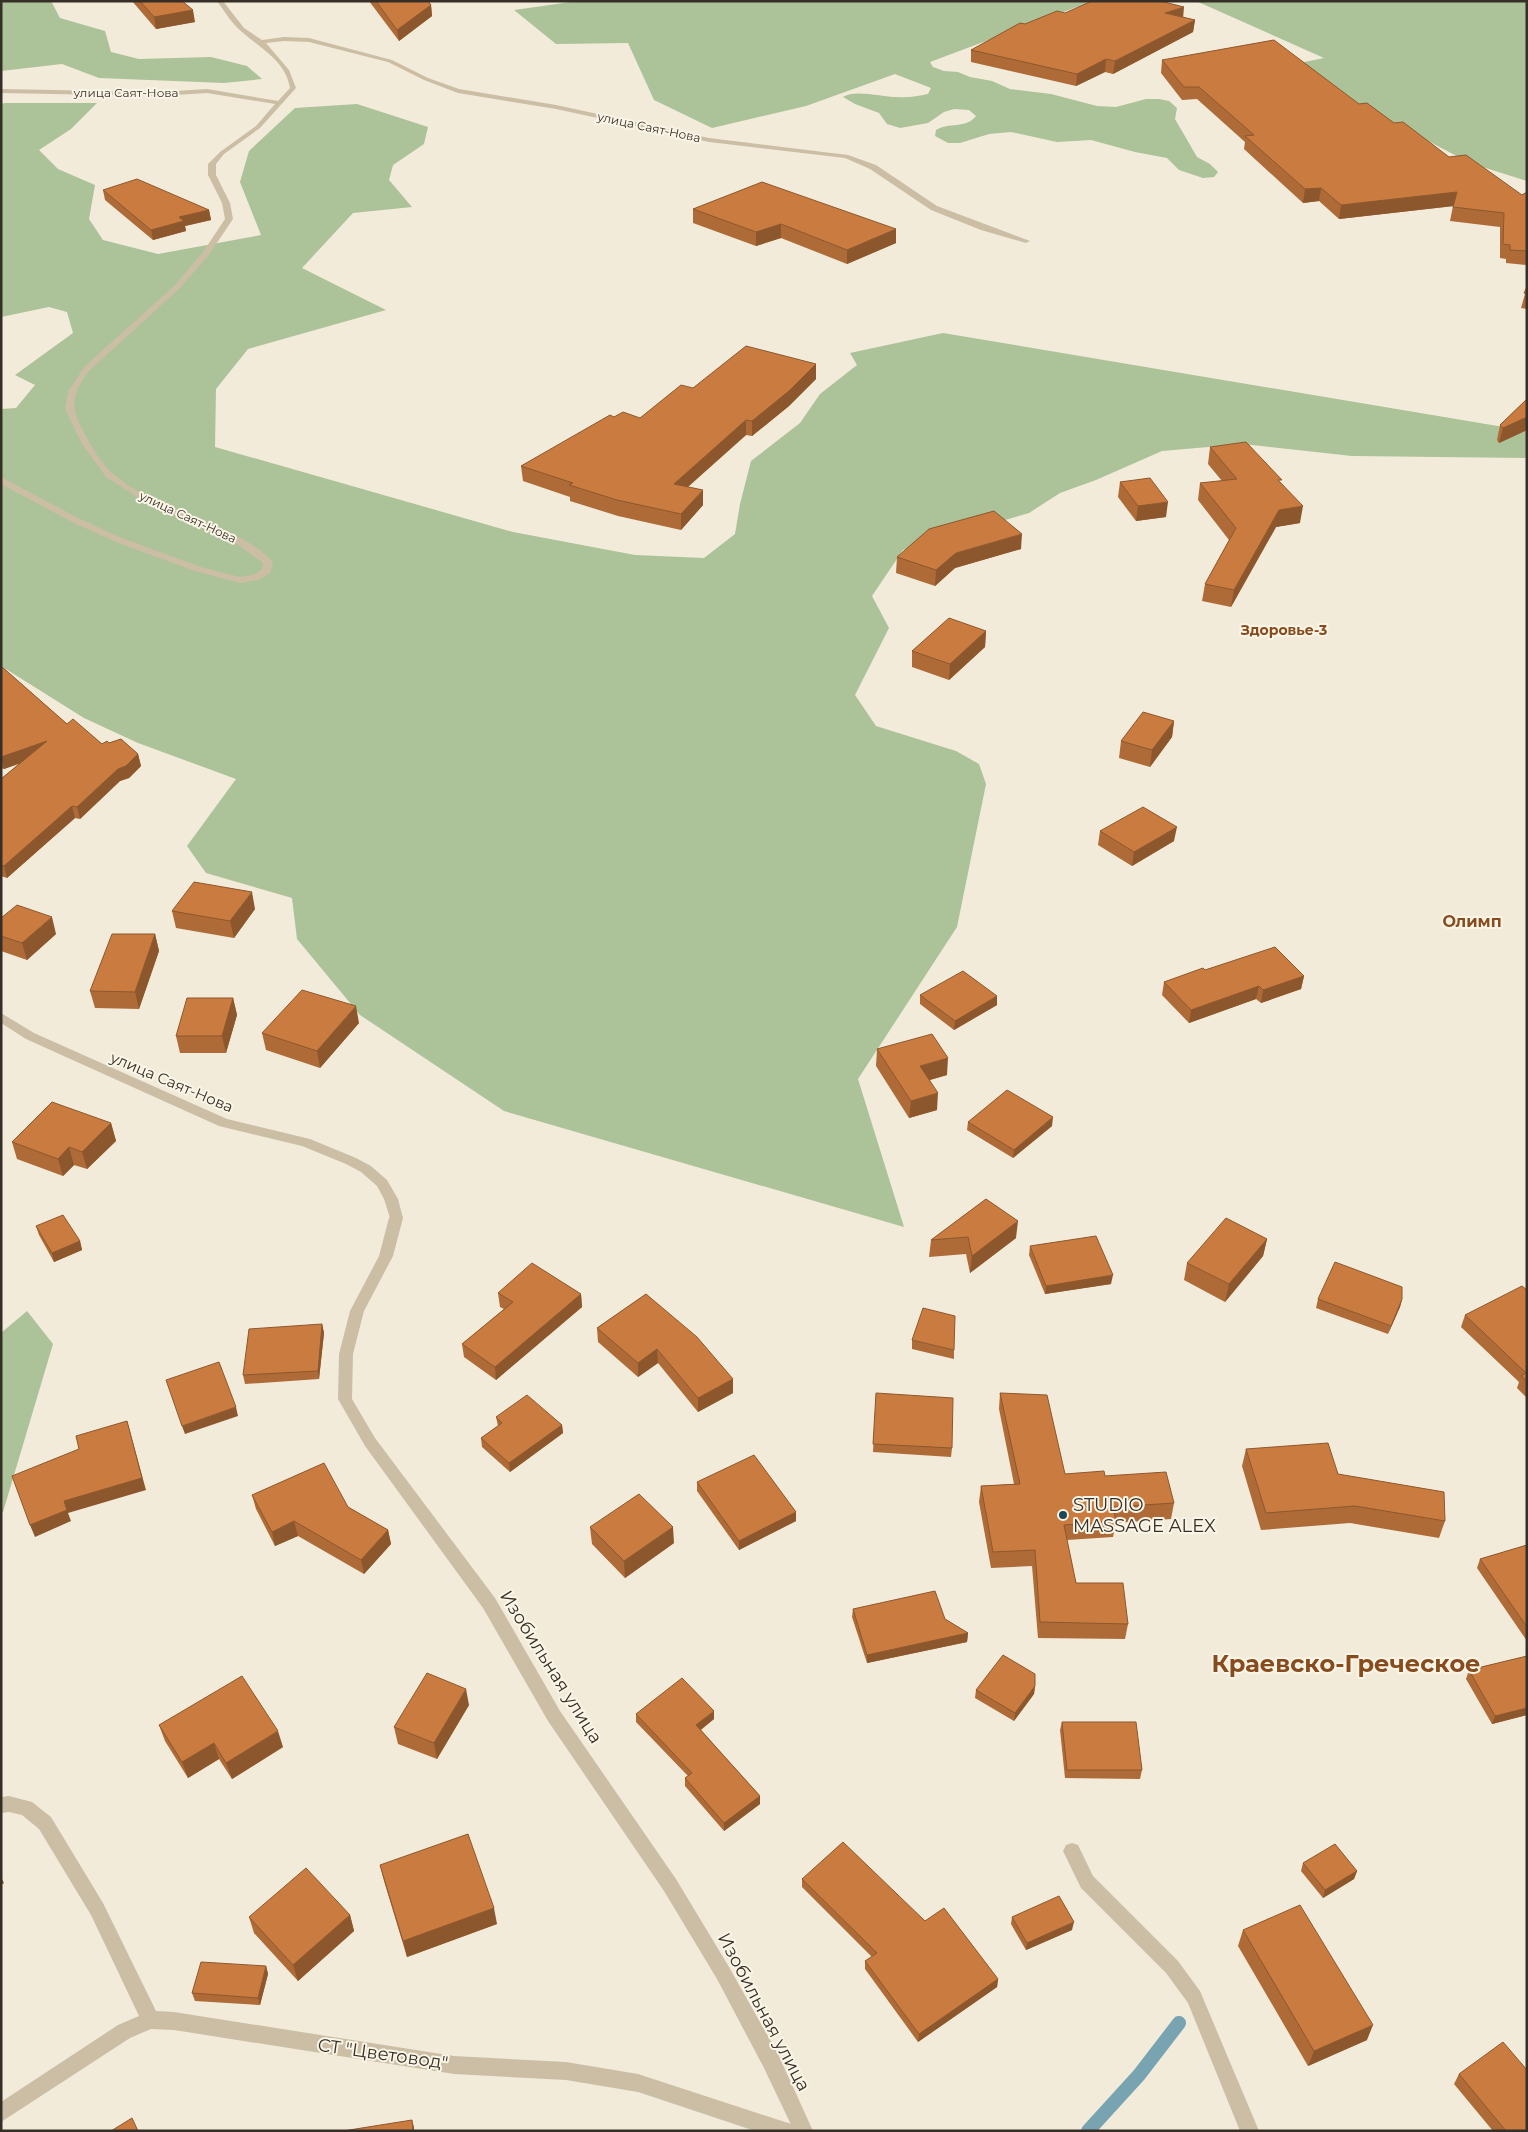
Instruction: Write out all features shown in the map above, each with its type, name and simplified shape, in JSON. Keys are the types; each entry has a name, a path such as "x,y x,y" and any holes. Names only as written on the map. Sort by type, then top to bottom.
{"street":[{"name":"улица Саят-Нова","path":"1,480 75,520 119,540 198,569 240,580 255,578 267,571 268,562 255,549 228,535 145,499 109,474 76,428 69,409 71,393 79,378 101,355 158,307 204,257 230,219 226,203 212,175 212,164 222,153 258,127 293,88 293,81 261,42 245,32 220,1"},
{"name":"улица Саят-Нова","path":"261,42 284,39 308,40 390,61 426,79 458,91 565,109 709,140 846,156 873,167 934,208 984,228 1026,241"},
{"name":"улица Саят-Нова","path":"1,91 160,94 207,91 280,103"},
{"name":"улица Саят-Нова","path":"1,1017 30,1036 224,1123 305,1142 351,1161 382,1183 391,1199 396,1218"},
{"name":"Изобильная улица","path":"396,1218 386,1256 357,1311 346,1354 344,1399 370,1442 488,1603 554,1716 670,1885 723,1973 771,2061 804,2131"},
{"path":"1,1805 9,1804 26,1808 45,1823 97,1909 151,2020"},
{"path":"1072,1851 1087,1882 1172,1967 1194,1997 1250,2131"},
{"name":"СТ \"Цветовод\"","path":"1,2113 124,2031 151,2020 174,2021 454,2064 566,2072 638,2084 785,2131"}],"green space":[{"path":"1,1 51,1 60,18 105,31 111,52 139,59 211,57 247,66 262,79 224,83 99,78 62,64 1,71"},
{"path":"578,1 1093,1 930,62 933,67 944,71 958,72 970,77 992,81 1010,89 1051,94 1097,106 1116,107 1146,99 1169,101 1177,108 1175,119 1197,157 1210,164 1218,172 1214,177 1203,178 1179,170 1167,158 1135,152 1091,140 1057,142 1011,132 989,134 960,143 948,143 935,136 936,130 946,126 967,123 972,120 976,116 969,110 954,109 944,112 928,123 900,128 887,124 879,113 855,104 843,97 861,93 891,97 913,97 928,94 931,88 895,74 806,106 712,128 654,100 628,43 556,44 514,10"},
{"path":"1196,1 1527,1 1527,181 1470,163 1285,66 1324,58"},
{"path":"97,103 71,129 39,150 58,169 95,185 89,219 103,240 158,254 261,235 240,182 249,151 295,108 357,104 428,127 424,144 393,165 389,180 412,207 353,213 302,268 386,310 248,349 216,389 215,447 513,532 635,555 704,558 735,534 740,504 751,461 800,423 820,394 857,365 850,353 943,333 1527,431 1527,458 1352,456 1243,444 1162,451 1096,480 1060,493 1029,513 903,550 872,596 889,628 855,695 876,726 956,751 979,764 986,784 957,927 858,1079 904,1227 504,1111 360,1015 297,939 292,898 206,873 187,846 236,779 138,743 84,718 1,666 1,409 16,408 35,385 15,375 73,333 67,312 49,307 1,317 1,104"},
{"path":"27,1311 53,1344 3,1512 1,1513 1,1333"}],"building":[{"path":"140,1 182,1 193,10 154,17"},
{"path":"376,1 428,1 431,5 397,30"},
{"path":"1092,1 1160,1 1184,7 1165,13 1195,20 1115,61 1106,59 1077,74 971,50 1020,23 1025,24 1057,11 1065,13"},
{"path":"1274,40 1359,104 1367,103 1394,123 1403,122 1449,157 1466,155 1522,195 1527,192 1527,251 1510,250 1510,245 1503,244 1504,213 1453,207 1457,192 1341,205 1321,188 1305,189 1245,136 1254,135 1199,87 1184,87 1162,60"},
{"path":"137,179 209,210 179,217 184,221 151,230 103,190"},
{"path":"762,182 896,229 847,250 781,224 756,232 693,209"},
{"path":"746,346 816,364 789,391 752,421 746,420 674,484 703,490 681,514 617,500 569,485 573,483 521,466 610,415 614,417 623,412 640,418 681,385 693,388"},
{"path":"1527,399 1527,417 1503,428 1500,425"},
{"path":"1246,442 1282,480 1278,480 1303,506 1279,510 1234,590 1205,584 1236,528 1200,483 1237,479 1210,447"},
{"path":"1150,478 1168,502 1138,506 1120,482"},
{"path":"994,511 1022,534 956,553 936,570 897,557 929,529"},
{"path":"949,618 986,631 950,664 912,651"},
{"path":"1,666 67,724 73,719 102,744 107,741 109,743 121,739 138,754 126,766 118,769 77,807 72,806 4,866 1,865 1,779 47,741 1,757"},
{"path":"1143,712 1174,721 1152,750 1121,741"},
{"path":"1143,807 1177,827 1134,852 1100,831"},
{"path":"194,882 252,892 230,921 172,911"},
{"path":"17,905 52,917 22,943 1,936 1,918"},
{"path":"112,934 155,934 135,992 90,991"},
{"path":"1275,947 1304,976 1263,990 1259,986 1191,1010 1164,982 1203,968 1205,970"},
{"path":"963,971 997,996 955,1021 920,995"},
{"path":"302,990 356,1006 317,1051 262,1033"},
{"path":"187,998 233,998 222,1036 176,1036"},
{"path":"932,1034 948,1058 920,1066 938,1093 911,1101 877,1049"},
{"path":"1007,1090 1053,1117 1014,1150 968,1122"},
{"path":"52,1102 111,1123 82,1152 69,1147 58,1159 12,1142"},
{"path":"986,1199 1018,1221 972,1256 968,1237 931,1240"},
{"path":"63,1215 80,1241 52,1253 36,1226"},
{"path":"1226,1218 1267,1239 1229,1284 1187,1263"},
{"path":"1096,1236 1113,1275 1046,1286 1030,1246"},
{"path":"1335,1262 1402,1287 1402,1299 1391,1326 1318,1299"},
{"path":"532,1263 581,1294 495,1367 462,1344 513,1302 498,1293"},
{"path":"1522,1286 1527,1290 1527,1381 1521,1376 1526,1373 1465,1315"},
{"path":"646,1294 697,1337 733,1379 698,1398 657,1349 638,1363 597,1328"},
{"path":"923,1308 955,1316 954,1350 912,1340"},
{"path":"322,1324 318,1371 243,1375 249,1329"},
{"path":"219,1362 236,1407 182,1426 166,1380"},
{"path":"876,1393 953,1398 952,1448 873,1444"},
{"path":"1000,1393 1047,1395 1065,1474 1104,1471 1105,1476 1166,1472 1174,1503 1113,1507 1116,1521 1064,1525 1076,1583 1123,1583 1128,1624 1040,1622 1035,1550 993,1552 981,1486 1020,1484"},
{"path":"527,1395 562,1425 509,1463 481,1438 502,1423 496,1417"},
{"path":"127,1421 142,1478 64,1501 67,1510 30,1525 12,1476 79,1449 76,1436"},
{"path":"1328,1443 1338,1474 1444,1492 1445,1521 1355,1506 1266,1513 1246,1449"},
{"path":"754,1455 796,1512 739,1541 697,1482"},
{"path":"324,1463 348,1507 388,1530 361,1560 294,1521 272,1532 252,1495"},
{"path":"639,1494 673,1527 624,1561 590,1527"},
{"path":"1527,1545 1527,1627 1480,1559"},
{"path":"935,1591 945,1619 968,1633 867,1655 853,1609"},
{"path":"1003,1655 1035,1674 1035,1686 1015,1713 976,1690"},
{"path":"1527,1656 1527,1708 1495,1716 1469,1670"},
{"path":"427,1673 466,1689 434,1743 394,1727"},
{"path":"242,1676 278,1731 226,1763 214,1743 182,1762 159,1725"},
{"path":"682,1678 714,1711 696,1725 760,1796 724,1823 685,1778 692,1773 636,1714"},
{"path":"1062,1722 1136,1722 1142,1770 1067,1770"},
{"path":"468,1834 494,1908 403,1941 380,1865"},
{"path":"843,1842 925,1921 944,1908 998,1979 919,2034 865,1961 877,1953 802,1879"},
{"path":"1335,1844 1357,1871 1325,1890 1303,1863"},
{"path":"306,1868 350,1915 293,1965 249,1917"},
{"path":"1059,1896 1074,1922 1027,1943 1012,1917"},
{"path":"1300,1905 1373,2025 1314,2051 1243,1930"},
{"path":"201,1962 266,1966 258,1998 192,1993"},
{"path":"1503,2042 1527,2070 1527,2131 1506,2131 1459,2074"},
{"path":"132,2118 138,2131 111,2131"},
{"path":"412,2120 413,2131 343,2131"}],"waterway":[{"path":"1088,2131 1139,2075 1179,2023"}],"place":[{"name":"STUDIO MASSAGE ALEX","path":"1063,1515"}],"district":[{"name":"Здоровье-3","path":"1284,630"},
{"name":"Олимп","path":"1472,921"},
{"name":"Краевско-Греческое","path":"1346,1663"}]}
